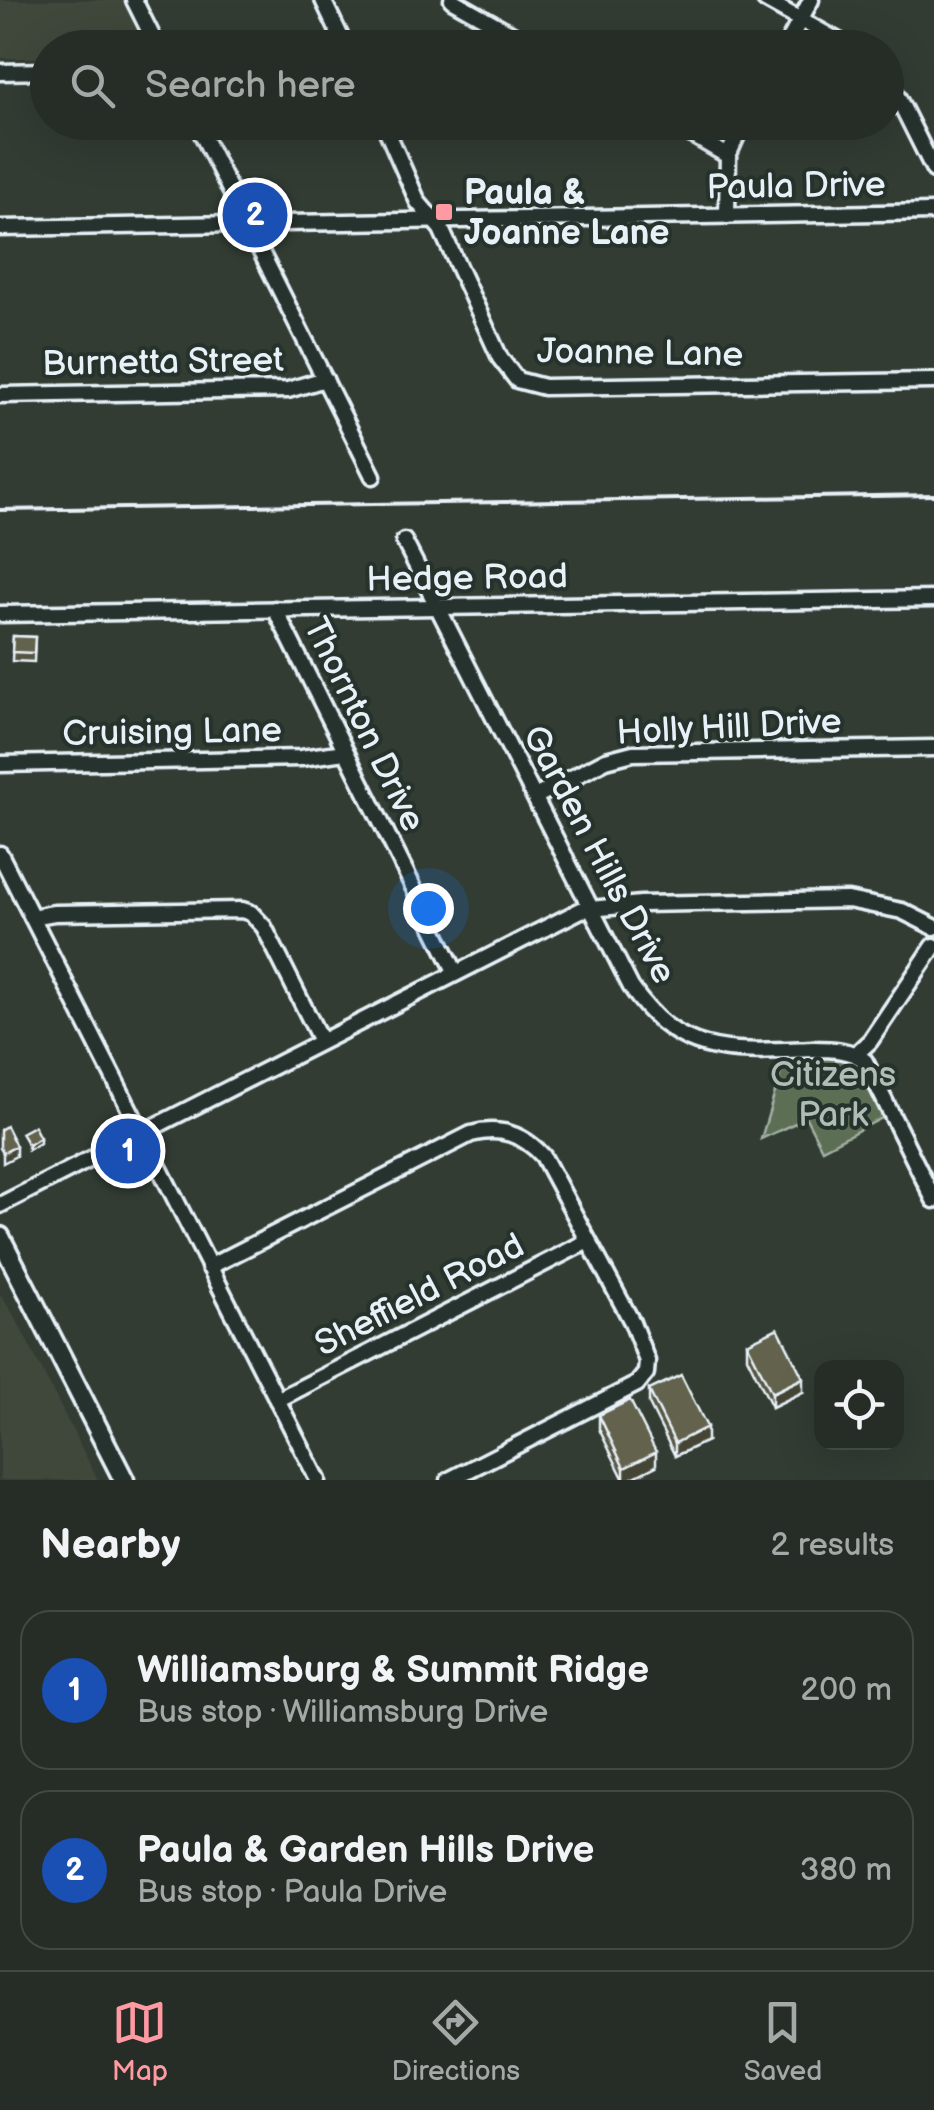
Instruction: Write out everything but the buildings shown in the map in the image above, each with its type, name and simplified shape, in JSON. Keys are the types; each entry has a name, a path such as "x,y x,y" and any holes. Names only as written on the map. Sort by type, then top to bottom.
{"main road":[{"path":"0,1236 124,1480"}],"street":[{"path":"134,0 149,30"},
{"path":"452,0 505,30"},
{"path":"765,0 819,30"},
{"path":"795,30 811,0"},
{"path":"325,1 338,30"},
{"path":"0,72 30,71"},
{"path":"904,110 934,170"},
{"path":"205,140 373,476"},
{"name":"Joanne Lane","path":"392,140 418,202 441,229 500,358 517,380 529,385 934,381"},
{"path":"701,140 728,156"},
{"path":"727,216 728,156 735,140"},
{"name":"Paula Drive","path":"0,228 934,212"},
{"name":"Burnetta Street","path":"0,396 288,390 326,379"},
{"name":"Garden Hills Drive","path":"404,541 643,1006 684,1039 718,1049 826,1049 856,1054"},
{"name":"Hedge Road","path":"0,614 934,599"},
{"name":"Thornton Drive","path":"275,609 456,973"},
{"name":"Holly Hill Drive","path":"535,797 606,760 633,754 934,748"},
{"name":"Cruising Lane","path":"0,764 301,758 345,752"},
{"path":"0,854 318,1480"},
{"path":"0,1204 569,914 591,908 708,902 848,900 902,912 934,927"},
{"path":"32,916 252,912 264,926 322,1042"},
{"path":"934,946 870,1041 856,1054 864,1061 934,1200"},
{"path":"209,1267 456,1140 486,1130 501,1130 523,1138 543,1156 632,1322 646,1361 646,1373 638,1384 449,1480"},
{"name":"Sheffield Road","path":"277,1400 588,1241"}],"shaded area":[{"path":"0,0 122,0 137,30 30,30 30,58 0,58"},
{"path":"0,1294 14,1315 98,1480 0,1480"}],"green space":[{"name":"Citizens Park","path":"810,1056 842,1061 860,1070 884,1117 822,1149 806,1118 761,1139 785,1059"}],"railway":[{"path":"0,510 934,495"}],"place":[{"name":"Paula & Joanne Lane","path":"444,212"},
{"name":"Paula & Garden Hills Drive","path":"255,215"},
{"name":"Williamsburg & Summit Ridge","path":"128,1151"}]}
